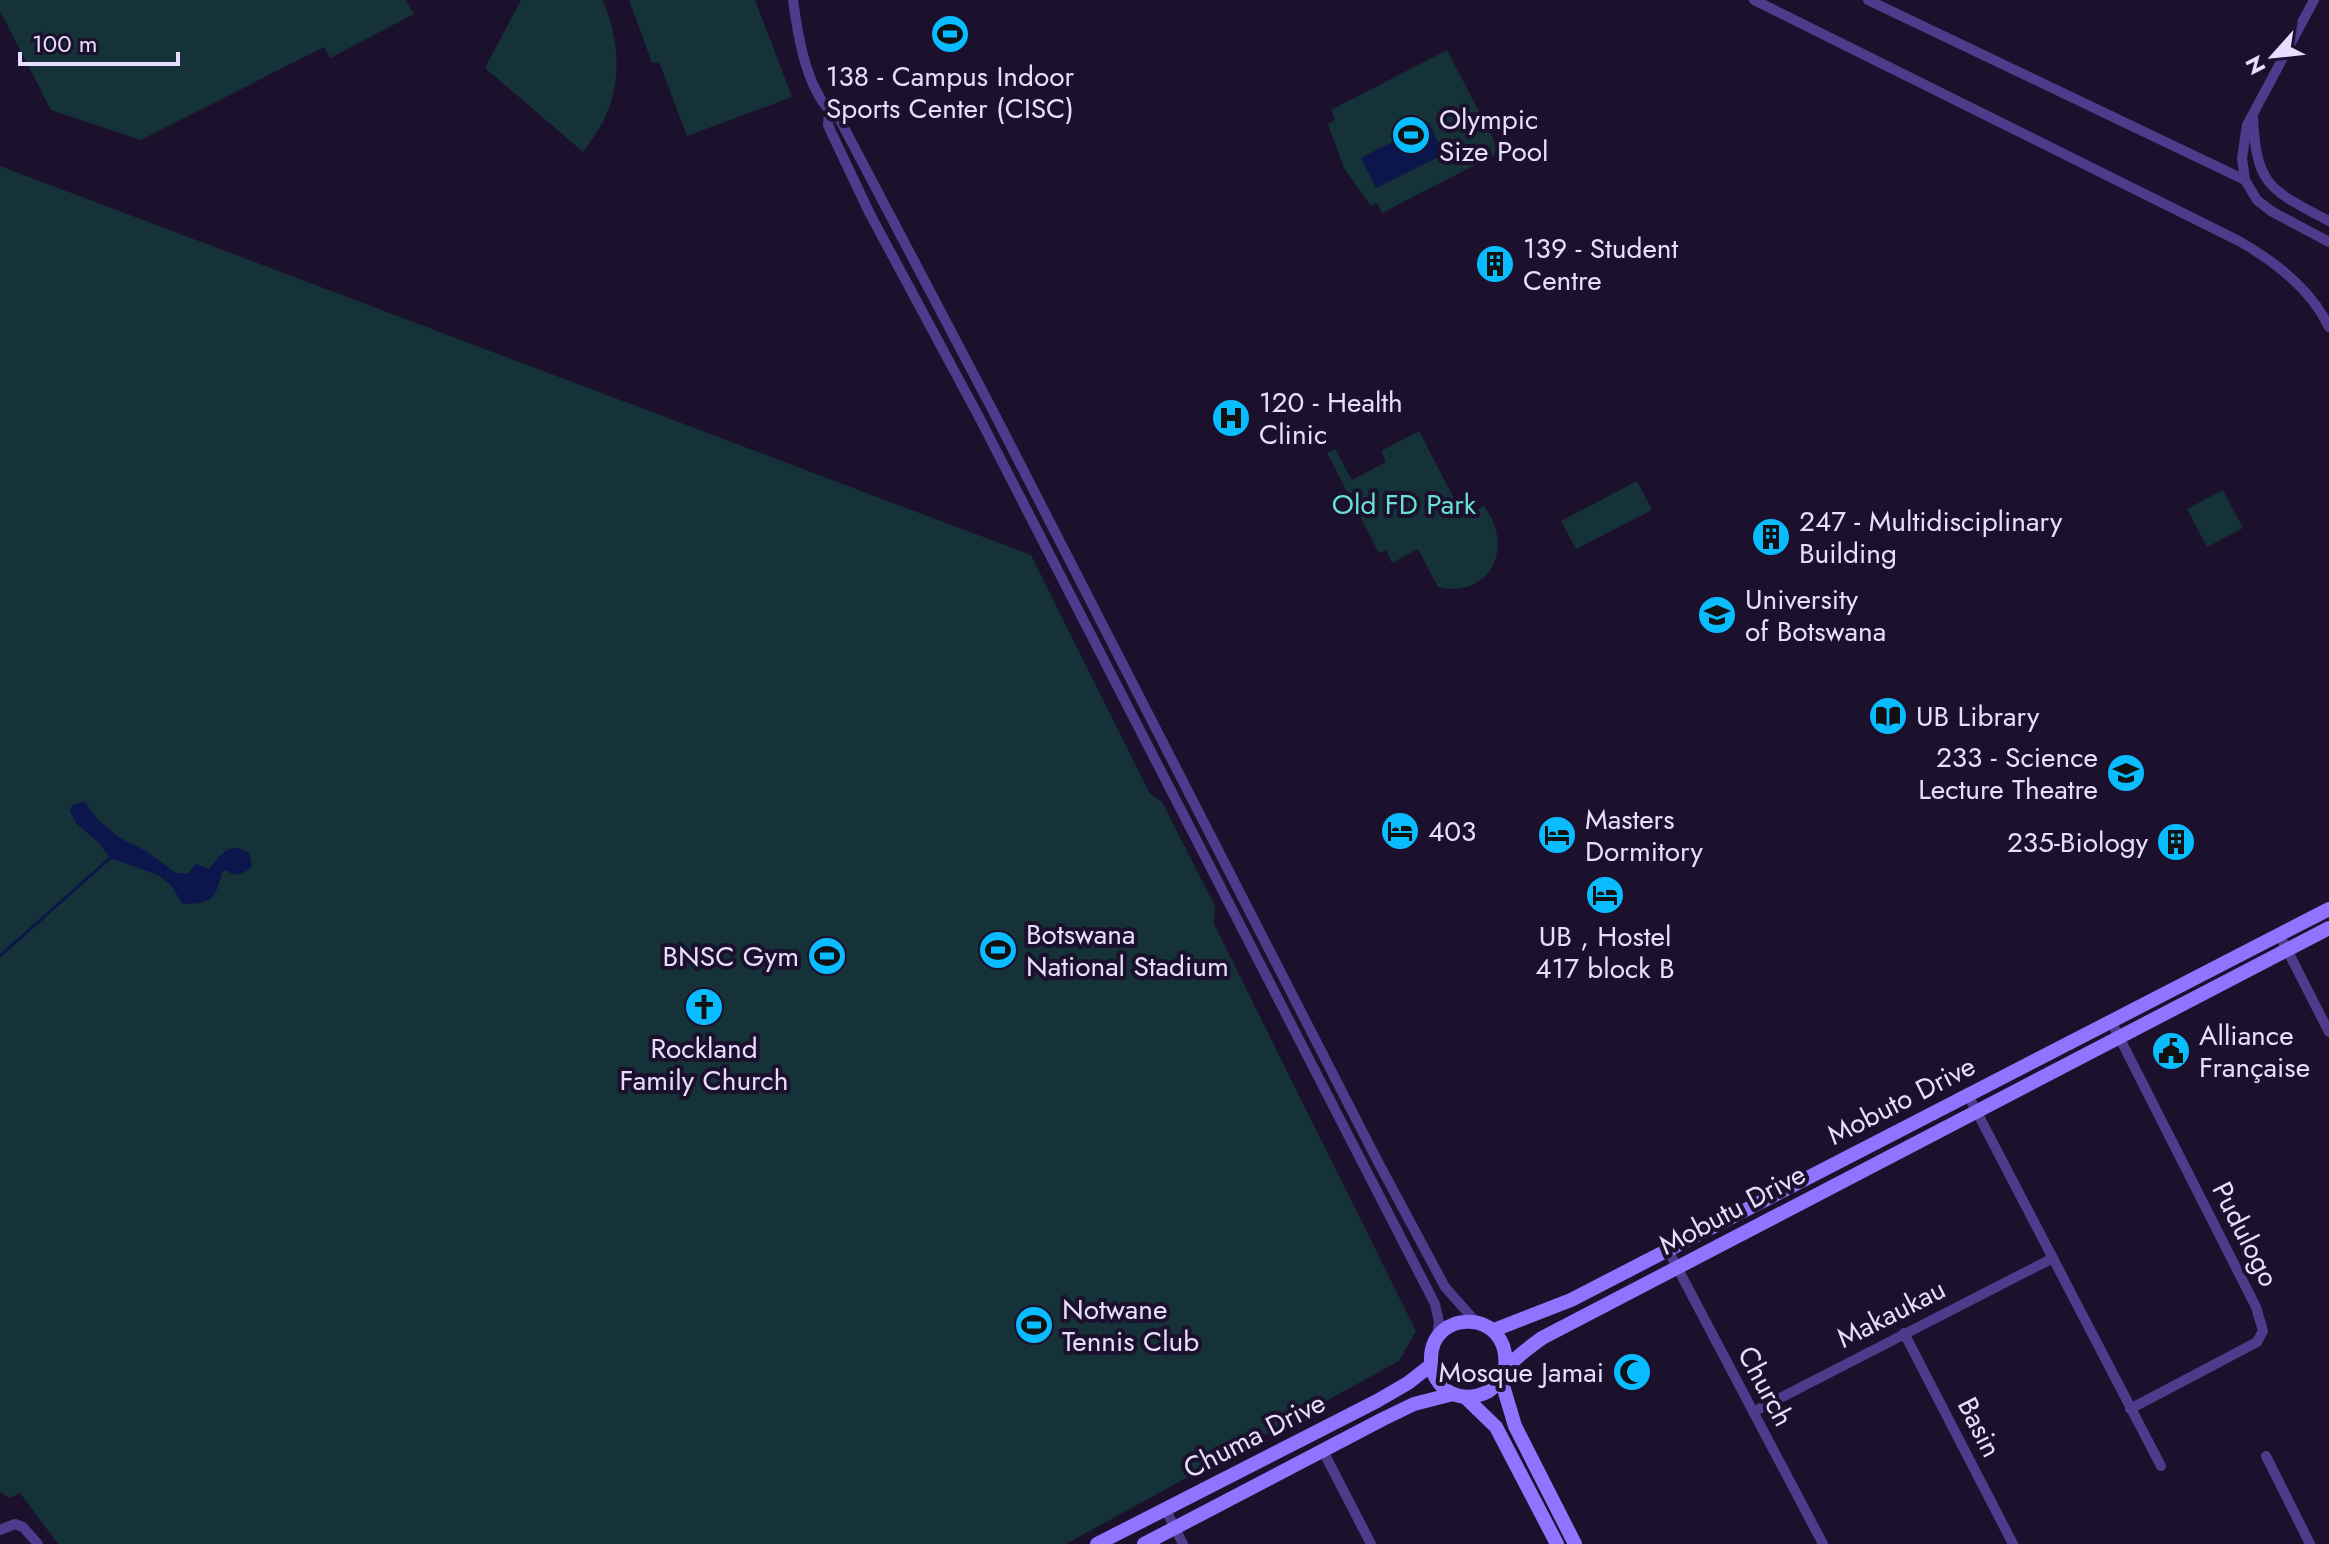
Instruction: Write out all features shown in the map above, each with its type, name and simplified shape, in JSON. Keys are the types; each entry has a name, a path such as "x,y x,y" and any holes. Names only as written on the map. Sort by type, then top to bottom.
{"main road":[{"name":"Mobuto Drive","path":"1494,1330 1546,1311 1668,1250 2329,909"},
{"name":"Mobutu Drive","path":"1503,1373 1542,1338 2329,928"},
{"path":"2137,1007 2145,1023"},
{"path":"1557,1544 1496,1427 1435,1377 1431,1350 1437,1337 1454,1323 1476,1322 1494,1330 1505,1348 1503,1373 1515,1426 1575,1544"},
{"name":"Chuma Drive","path":"1097,1544 1377,1401 1431,1365"},
{"path":"1459,1395 1486,1393 1503,1373"},
{"name":"Chuma Drive","path":"1144,1544 1414,1404 1459,1395"}],"street":[{"path":"793,0 802,54 829,113 828,125 832,134 885,244 979,417 1435,1304 1439,1322 1437,1337"},
{"path":"1754,0 2259,252 2301,287 2329,327"},
{"path":"1868,0 2245,180"},
{"path":"2314,0 2244,134 2242,158 2245,180 2257,200 2271,211 2329,242"},
{"path":"829,113 840,120 993,411 1377,1160 1445,1287 1476,1322"},
{"path":"2253,115 2255,152 2259,169 2269,183 2292,202 2329,221"},
{"path":"885,244 901,236"},
{"path":"979,417 993,411"},
{"path":"2279,934 2329,1032"},
{"name":"Pudulogo","path":"2111,1021 2256,1307 2263,1331 2257,1342 2130,1409"},
{"path":"1968,1095 2161,1466"},
{"name":"Church","path":"1668,1250 1823,1544"},
{"name":"Makaukau","path":"1753,1412 2053,1258"},
{"name":"Basin","path":"1904,1333 2013,1544"},
{"path":"1323,1451 1371,1544"},
{"path":"2266,1456 2310,1544"},
{"path":"1166,1510 1183,1544"},
{"path":"0,1530 15,1524 23,1527 38,1544"}],"green space":[{"path":"0,0 406,0 414,14 330,58 324,47 141,140 51,110 0,11"},
{"path":"521,0 602,0 608,13 615,42 615,87 604,120 583,152 485,68"},
{"path":"629,0 755,0 792,97 687,136 659,62 652,63"},
{"name":"Olympic Size Pool","path":"1447,50 1500,152 1382,213 1377,203 1371,206 1344,168 1328,124 1335,120 1331,110"},
{"path":"0,166 1031,555 1150,794 1162,802 1215,906 1214,924 1416,1331 1399,1361 1066,1544 58,1544 20,1493 9,1498 0,1492"},
{"name":"Old FD Park","path":"1419,431 1463,516 1484,506 1493,522 1497,553 1484,577 1472,585 1456,589 1438,587 1418,549 1392,563 1386,550 1379,553 1327,453 1335,449 1352,480 1386,462 1381,451"},
{"path":"1637,481 1652,510 1576,549 1561,521"},
{"path":"2223,490 2243,528 2207,547 2187,509"}],"shaded area":[{"path":"1429,123 1444,154 1376,188 1361,158"},
{"path":"84,801 98,820 120,838 146,851 176,873 187,874 196,864 209,869 226,851 236,848 249,853 252,867 239,874 226,870 222,872 211,898 200,903 183,904 170,884 158,875 110,858 98,842 76,823 70,811 72,805"}],"waterway":[{"path":"0,956 110,858"}],"place":[{"name":"138 - Campus Indoor Sports Center (CISC)","path":"950,34"},
{"name":"Olympic Size Pool","path":"1411,135"},
{"name":"139 - Student Centre","path":"1495,264"},
{"name":"120 - Health Clinic","path":"1231,418"},
{"name":"247 - Multidisciplinary Building","path":"1771,537"},
{"name":"University of Botswana","path":"1717,615"},
{"name":"UB Library","path":"1888,716"},
{"name":"233 - Science Lecture Theatre","path":"2126,773"},
{"name":"403","path":"1400,831"},
{"name":"Masters Dormitory","path":"1557,835"},
{"name":"235-Biology","path":"2176,842"},
{"name":"UB , Hostel 417 block B","path":"1605,895"},
{"name":"Botswana National Stadium","path":"998,950"},
{"name":"BNSC Gym","path":"827,956"},
{"name":"Rockland Family Church","path":"704,1007"},
{"name":"Alliance Française","path":"2171,1051"},
{"name":"Notwane Tennis Club","path":"1034,1325"},
{"name":"Mosque Jamai","path":"1632,1372"}]}
